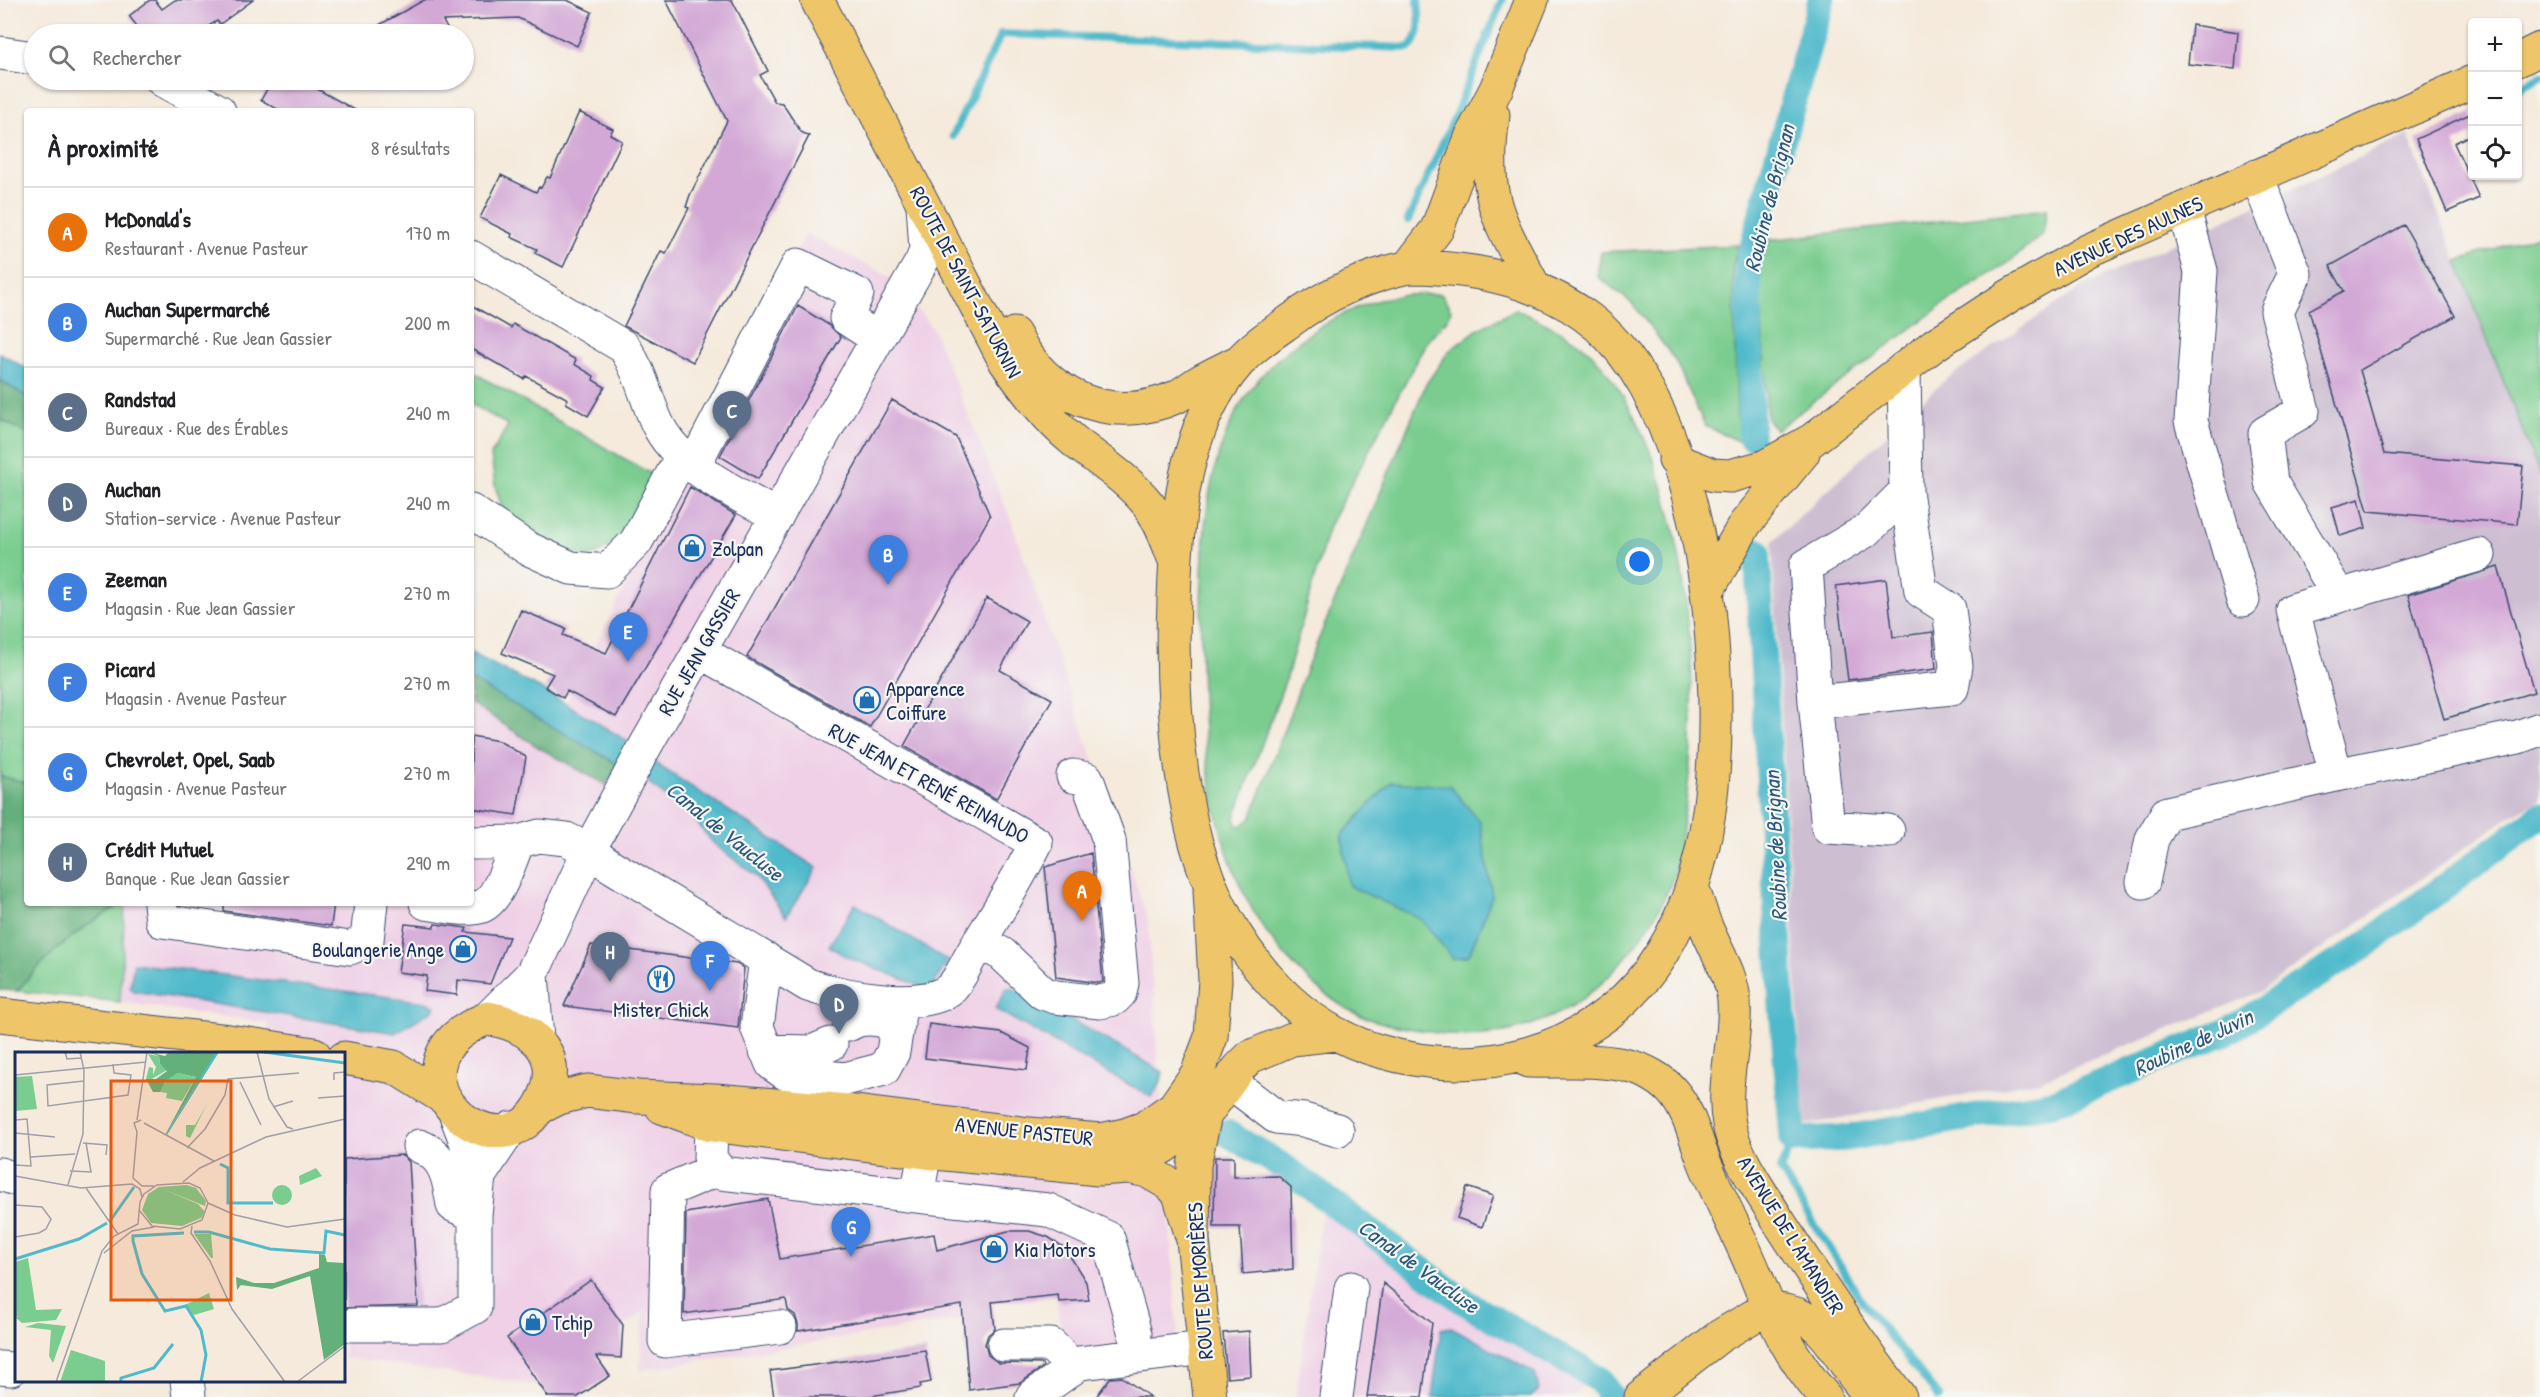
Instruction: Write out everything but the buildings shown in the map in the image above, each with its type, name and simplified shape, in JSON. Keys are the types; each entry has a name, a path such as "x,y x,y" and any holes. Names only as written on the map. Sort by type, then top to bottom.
{"main road":[{"name":"ROUTE DE SAINT-SATURNIN","path":"817,0 1005,361 1023,387 1072,439 1128,484 1148,504 1161,527 1175,561"},
{"name":"ROUTE DE SAINT-SATURNIN","path":"840,0 1018,342 1053,382 1081,401 1112,409 1135,409 1177,397 1240,361"},
{"path":"1408,267 1437,229 1472,135 1497,89 1532,0"},
{"path":"2522,58 2540,49"},
{"name":"AVENUE DES AULNES","path":"1675,460 1696,470 1730,476 1757,470 1812,440 1934,345 2009,296 2087,251 2468,84"},
{"path":"1497,89 1488,155 1492,202 1510,244 1535,288"},
{"path":"1408,267 1459,268 1508,279 1535,288 1587,316 1633,366 1664,423 1696,530 1707,591 1713,651 1717,740 1706,842 1679,920 1659,957 1635,988 1616,1006 1572,1037 1553,1046 1505,1060 1454,1064 1428,1062 1370,1049 1336,1034 1301,1011 1275,987 1236,934 1210,888 1200,862 1183,790 1177,747 1172,644 1175,561 1181,496 1205,417 1240,361 1309,306 1366,277 1408,267"},
{"name":"AVENUE DES AULNES","path":"1707,591 1745,524 1812,440"},
{"name":"AVENUE DE L'AMANDIER","path":"1692,885 1707,929 1728,976 1734,999 1734,1026 1727,1086 1728,1123 1736,1146 1752,1178 1810,1270 1862,1348 1900,1397"},
{"name":"AVENUE PASTEUR","path":"540,1107 559,1098 587,1091 638,1097 715,1100 848,1112 1030,1134 1101,1140 1125,1135 1144,1128 1174,1107 1197,1074 1211,1037 1215,980 1210,888"},
{"path":"0,1015 308,1052"},
{"path":"345,1058 394,1067 482,1129 511,1128 523,1123 540,1107 548,1090 550,1075 542,1050 523,1028 488,1018 458,1033 446,1048 440,1064 439,1081 450,1106"},
{"name":"ROUTE DE MORIÈRES","path":"1210,1397 1193,1240 1194,1165 1205,1115 1229,1081 1251,1057 1292,1039 1336,1034"},
{"path":"394,1067 446,1048"},
{"name":"AVENUE PASTEUR","path":"542,1050 562,1074 587,1091"},
{"name":"AVENUE DE L'AMANDIER","path":"1505,1060 1583,1062 1632,1067 1655,1078 1671,1090 1684,1109 1707,1168 1756,1276 1767,1308 1795,1360 1825,1397"},
{"name":"AVENUE PASTEUR","path":"638,1097 711,1125 925,1152 1098,1168 1128,1167 1147,1171 1172,1185 1179,1194 1193,1240"},
{"name":"AVENUE PASTEUR","path":"1128,1167 1165,1146 1205,1115"},
{"path":"1641,1397 1713,1341 1767,1308 1798,1314 1814,1324 1862,1387 1874,1397"}],"street":[{"path":"0,53 24,57"},
{"path":"180,90 213,108"},
{"path":"2258,176 2295,274 2277,311 2303,411 2265,433 2271,482 2339,596"},
{"name":"RUE JEAN GASSIER","path":"488,1018 532,974 589,850 699,651 895,310 926,250 923,204"},
{"path":"2184,209 2200,271 2191,421 2243,600"},
{"path":"474,259 624,347 637,366 658,424 688,461 777,516"},
{"path":"474,513 527,548 571,568 607,571 636,542 688,461 798,265 857,294 846,318 878,339"},
{"path":"1815,702 1952,688 1956,666 1949,609 1921,591 1906,491 1904,368"},
{"path":"1888,831 1828,827 1815,702 1806,566 1867,530 1906,491"},
{"path":"2336,775 2293,610 2479,555"},
{"name":"RUE JEAN ET RENÉ REINAUDO","path":"474,843 518,842 539,836 566,839 589,850 611,866 808,985 831,993 900,1013 923,1000 951,989 1036,843 699,651"},
{"path":"2143,882 2152,839 2167,813 2518,737 2540,729"},
{"path":"979,942 1002,954 1043,993 1075,1000 1101,1002 1114,999 1120,993 1122,983 1108,840 1087,779 1073,776"},
{"path":"450,906 466,908 483,906 497,891 518,842"},
{"path":"160,906 162,921 350,948 367,940 371,906"},
{"path":"766,959 757,1027 772,1064 785,1073 845,1079 865,1076 884,1069 893,1052 900,1013"},
{"name":"RUE JEAN GASSIER","path":"532,974 542,1050"},
{"path":"766,1051 812,1052 840,1034 857,1019 882,1020 900,1013"},
{"path":"1229,1081 1276,1117 1304,1120 1337,1130"},
{"path":"450,1106 479,1176"},
{"path":"711,1125 710,1158 721,1173 1048,1210 1108,1238 1135,1334"},
{"path":"352,1325 442,1325 475,1307 475,1215 479,1176 511,1128"},
{"path":"419,1146 431,1150 447,1170 453,1205 475,1215"},
{"path":"916,1196 925,1152"},
{"path":"718,1169 668,1190 665,1341 780,1327"},
{"path":"0,1174 15,1179"},
{"path":"1336,1397 1351,1288"},
{"path":"1005,1345 1051,1345 1073,1367"},
{"path":"1032,1397 1080,1363 1205,1348"},
{"path":"187,1382 189,1397"}],"shaded area":[{"path":"2408,135 2540,476 2540,801 2518,811 2260,992 2039,1081 1804,1125 1772,542 1944,381 2083,286"},
{"path":"806,233 894,279 934,331 1010,518 1148,919 1178,1341 1063,1350 1056,1297 960,1308 963,1319 640,1370 643,1313 537,1385 345,1358 345,1052 269,1052 268,1023 120,1002 125,906 474,906 474,705 539,747 568,699"},
{"path":"1322,1211 1583,1387 1572,1397 1296,1397"}],"green space":[{"path":"2047,209 2043,234 2008,263 1941,306 1776,430 1767,419 1759,262 1769,240"},
{"path":"2540,234 2540,476 2457,261"},
{"path":"1738,245 1733,265 1737,419 1742,443 1705,426 1675,360 1633,304 1597,276 1601,252"},
{"path":"1441,294 1451,310 1447,319 1426,343 1329,526 1287,676 1235,817 1237,825 1241,826 1251,818 1309,662 1426,384 1449,351 1477,330 1516,309 1575,340 1591,353 1624,398 1650,451 1669,510 1682,573 1690,638 1692,701 1690,761 1684,816 1676,867 1666,895 1646,930 1613,972 1595,989 1555,1015 1509,1031 1485,1035 1437,1033 1373,1020 1339,1004 1296,967 1260,923 1236,875 1223,840 1214,803 1204,728 1201,589 1204,535 1218,456 1239,407 1266,371 1283,355 1301,340 1341,315 1383,299 1404,295"},
{"path":"474,373 660,479 635,518 613,544 600,552 587,556 572,554 508,525 495,486 491,455 508,425 474,406"},
{"path":"0,380 24,395 24,432 0,419"},
{"path":"0,419 24,432 24,782 0,776"},
{"path":"474,682 619,765 606,785 538,747 474,705"},
{"path":"0,776 24,782 24,906 119,906 93,921 66,942 40,965 17,991 0,990"},
{"path":"125,906 120,1002 17,991 66,940 109,910"}],"water":[{"path":"0,353 24,367 24,395 0,380"},
{"path":"474,655 543,690 629,742 619,765 474,682"},
{"path":"653,762 817,868 786,917 756,876 714,844 693,818 650,784 645,777"},
{"path":"1391,782 1450,786 1480,822 1492,896 1469,955 1453,959 1421,919 1349,886 1342,835"},
{"path":"855,904 948,961 930,990 847,957 829,946"},
{"path":"134,963 426,1002 435,1006 433,1010 395,1033 134,991 130,987"},
{"path":"1007,988 1020,991 1163,1072 1160,1085 1151,1097 995,1009"},
{"path":"1451,1327 1535,1373 1539,1390 1531,1397 1432,1397 1441,1329"}],"waterway":[{"path":"953,136 1001,34 1409,48 1418,32 1418,0"},
{"path":"1408,220 1454,119 1502,0"},
{"name":"Roubine de Brignan","path":"1751,437 1748,264 1821,0"},
{"path":"2522,87 2540,76"},
{"name":"Roubine de Juvin","path":"1757,551 1782,1007 1793,1140 1846,1138 2053,1103 2230,1030 2361,948 2540,816"},
{"name":"Canal de Vaucluse","path":"1227,1133 1284,1167 1463,1301 1600,1380 1611,1397"},
{"path":"1793,1140 1780,1169 1863,1303 1939,1397"}],"place":[{"name":"Randstad","path":"732,441"},
{"name":"Zolpan","path":"692,548"},
{"name":"Auchan Supermarché","path":"888,585"},
{"name":"Zeeman","path":"628,662"},
{"name":"Apparence Coiffure","path":"867,700"},
{"name":"McDonald's","path":"1082,921"},
{"name":"Boulangerie Ange","path":"463,949"},
{"name":"Mister Chick","path":"661,979"},
{"name":"Crédit Mutuel","path":"610,982"},
{"name":"Picard","path":"710,991"},
{"name":"Auchan","path":"839,1034"},
{"name":"Kia Motors","path":"994,1249"},
{"name":"Chevrolet, Opel, Saab","path":"851,1257"},
{"name":"Tchip","path":"533,1322"}]}
